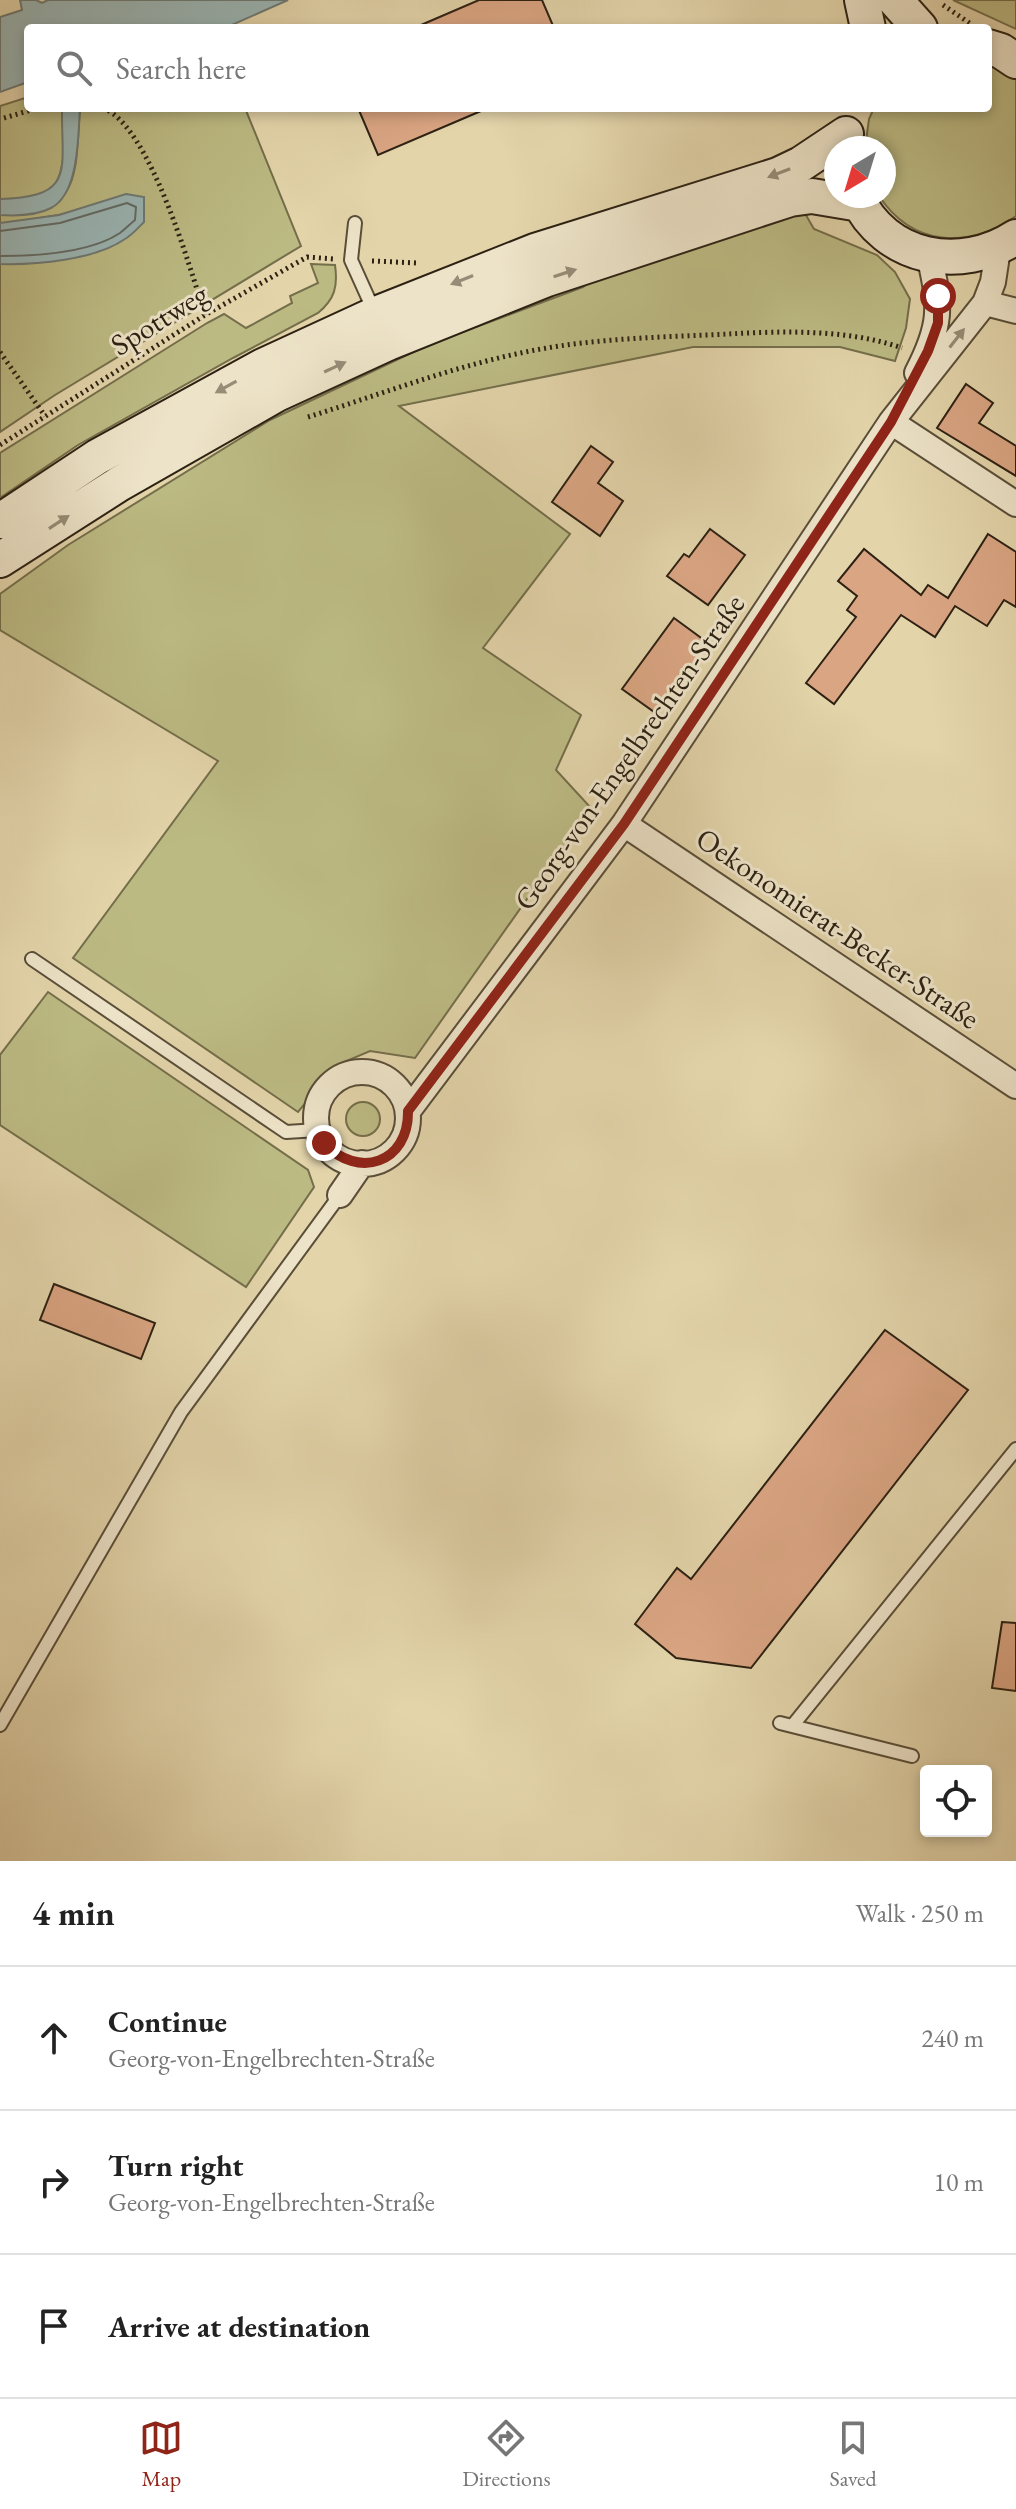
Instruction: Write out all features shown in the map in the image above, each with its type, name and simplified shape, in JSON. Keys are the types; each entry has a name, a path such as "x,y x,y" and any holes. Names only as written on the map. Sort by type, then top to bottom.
{"main road":[{"path":"862,0 867,24"},
{"path":"895,0 916,24"},
{"path":"992,48 1016,61"},
{"path":"0,560 119,484 277,394 382,328 535,251 778,175 801,164 848,130"},
{"path":"0,521 97,457 263,366 547,279 790,199 824,197"},
{"path":"863,208 889,237 929,255 952,258 976,256 1007,243"}],"street":[{"name":"Georg-von-Engelbrechten-Straße","path":"362,1163 386,1157 398,1147 405,1135 408,1111 624,824 891,422 985,303 1007,243"},
{"name":"Georg-von-Engelbrechten-Straße","path":"891,422 928,351 938,323 938,296 929,255"},
{"path":"985,303 1016,311"},
{"path":"891,422 1016,504"},
{"name":"Oekonomierat-Becker-Straße","path":"624,824 1016,1086"},
{"path":"340,1195 362,1163 344,1160 324,1143 318,1130 318,1104 324,1093 334,1081 348,1074 371,1073 388,1080 402,1095 408,1111"}],"lane":[{"path":"355,223 351,260 382,328"},
{"path":"32,959 286,1132 318,1130"},
{"path":"0,1725 181,1412 340,1195"},
{"path":"912,1756 787,1724 1016,1449"}],"path":[{"path":"938,0 969,24"},
{"path":"4,118 24,112"},
{"path":"113,112 133,137 155,176 182,243 205,315"},
{"name":"Spottweg","path":"0,445 205,315 307,257 351,260"},
{"path":"389,392 438,375 541,349 632,339 752,333 842,335 907,350"},
{"path":"0,352 45,416"}],"shaded area":[{"path":"953,0 1016,0 1016,29"},
{"path":"992,65 1006,71 1016,80 1016,216 998,227 961,238 942,238 908,225 889,208 896,208 896,136 867,136 872,112 992,112"},
{"path":"24,98 24,112 62,112 62,167 53,187 45,193 29,198 0,199 0,106"},
{"path":"80,112 247,112 301,246 55,395 0,432 0,263 7,264 92,207 8,223 0,223 0,215 46,208 60,199 69,187 77,153"},
{"path":"803,210 814,229 877,255 895,272 910,299 906,328 895,361 840,347 693,347 399,406 570,534 483,648 581,715 556,770 591,808 415,1058 370,1051 337,1065 298,1112 73,958 218,761 0,630 0,594 68,545 270,420 428,345 583,287 601,273"},
{"path":"311,264 335,265 334,292 318,313 78,445 0,498 0,453 224,314 246,328 292,303 290,296 318,283"},
{"path":"48,992 308,1170 314,1187 246,1287 0,1125 0,1055"},
{"path":"363,1102 375,1107 380,1119 375,1131 363,1136 351,1131 346,1119 351,1107"}],"water":[{"path":"20,0 42,3 48,0 288,0 234,24 24,24 24,83 0,92 0,17 22,10"},
{"path":"62,112 80,112 72,178 60,201 45,211 0,215 0,199 42,193 60,176"},
{"path":"126,194 144,197 144,222 130,236 112,246 64,260 0,264 0,223 59,215"}],"building":[{"path":"479,0 542,0 552,24 423,24"},
{"path":"360,112 479,112 378,155"},
{"path":"966,384 993,403 979,423 1016,446 1016,476 937,428"},
{"path":"591,446 613,462 598,483 623,501 600,536 552,502"},
{"path":"710,529 745,555 708,605 667,576 684,554 689,557"},
{"path":"988,534 1016,552 1016,607 1004,600 987,626 955,606 935,637 901,615 834,704 806,683 856,617 847,610 857,596 838,581 864,549 921,595 928,585 948,598"},
{"path":"674,618 708,643 657,714 622,689"},
{"path":"54,1284 155,1323 141,1359 40,1320"},
{"path":"885,1330 968,1390 751,1668 676,1658 635,1624 677,1568 691,1579"},
{"path":"1002,1622 1016,1623 1016,1691 992,1688"}],"route":[{"path":"324,1143 344,1160 353,1163 374,1162 398,1147 405,1135 408,1111 624,824 891,422 928,351 938,323 938,296"}]}
